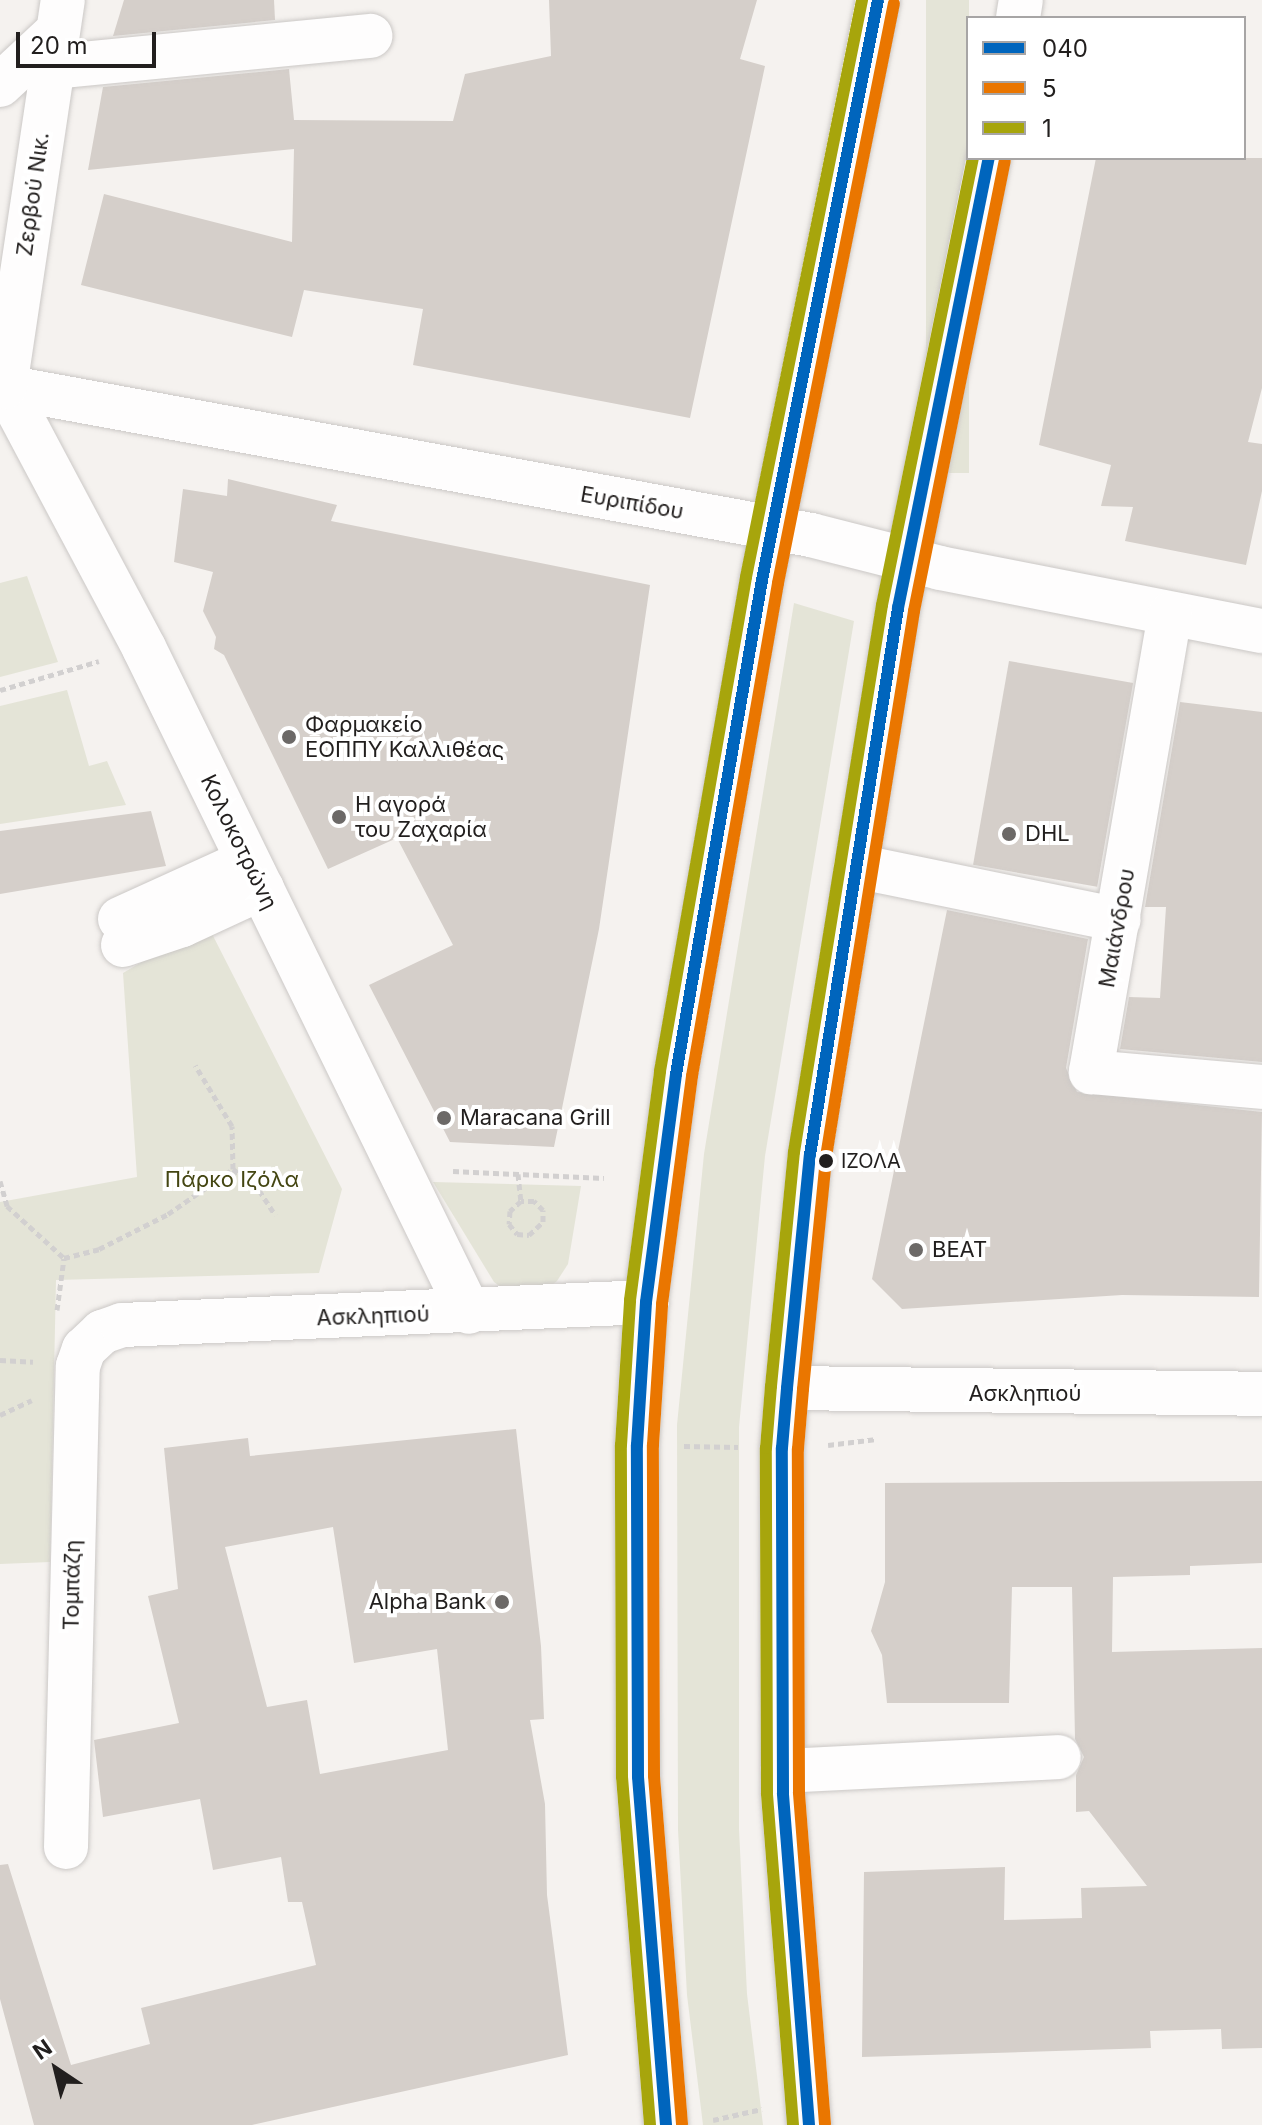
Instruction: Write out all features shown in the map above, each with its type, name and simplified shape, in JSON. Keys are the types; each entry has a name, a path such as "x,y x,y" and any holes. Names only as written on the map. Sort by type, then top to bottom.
{"street":[{"path":"685,2123 638,1777 637,1445 646,1302 676,1074 773,529 878,0"},
{"path":"0,85 57,33 370,36"},
{"name":"Ζερβού Νικ.","path":"2,384 57,33"},
{"path":"808,2112 783,1771 782,1448 787,1388 810,1155 856,866 907,559 989,160"},
{"name":"Ευριπίδου","path":"2,384 773,529 1262,631"},
{"name":"Κολοκοτρώνη","path":"2,384 144,648 469,1312"},
{"name":"Μαιάνδρου","path":"1170,614 1091,1072 1262,1087"},
{"path":"856,866 1118,920"},
{"path":"121,932 255,874"},
{"name":"Ασκληπιού","path":"102,1332 122,1325 646,1302"},
{"name":"Τομπάζη","path":"66,1847 78,1366 84,1349 102,1332"},
{"name":"Ασκληπιού","path":"787,1388 1262,1394"},
{"path":"783,1771 1059,1757"}],"path":[{"path":"0,690 144,648"},
{"path":"195,1065 232,1126 233,1169 259,1190 275,1215"},
{"path":"64,1258 99,1249 168,1214 233,1169"},
{"path":"397,1169 604,1178"},
{"path":"518,1174 521,1201"},
{"path":"0,1181 7,1206 64,1258"},
{"path":"521,1201 534,1201 543,1210 543,1222 529,1235 517,1234 509,1224 510,1211 521,1201"},
{"path":"53,1318 64,1258"},
{"path":"24,1361 33,1351"},
{"path":"685,2123 808,2112"}],"green space":[{"path":"926,0 969,0 969,16 966,16 966,160 969,160 969,473 926,473"},
{"path":"27,576 58,662 0,677 0,583"},
{"path":"794,603 854,621 765,1156 739,1427 739,1829 747,1994 763,2125 703,2125 687,1995 678,1830 677,1425 704,1154"},
{"path":"67,690 89,766 107,761 126,805 0,824 0,706"},
{"name":"Πάρκο Ιζόλα","path":"207,924 342,1189 319,1273 56,1280 50,1562 0,1564 0,1202 137,1177 123,973"},
{"path":"433,1182 581,1186 568,1264 557,1281 543,1292 509,1293 494,1282"}],"building":[{"path":"124,0 274,0 275,20 113,36"},
{"path":"549,0 757,0 740,59 765,66 690,418 413,365 423,309 304,290 292,337 81,285 104,194 292,242 294,149 88,170 103,87 289,69 294,120 453,121 465,74 551,56"},
{"path":"1262,158 1262,388 1248,442 1262,444 1262,491 1246,565 1125,541 1133,507 1101,506 1111,465 1039,445 1096,160"},
{"path":"228,479 337,505 331,521 650,585 599,929 554,1147 450,1142 369,985 453,945 397,838 328,869 224,655 214,649 216,637 203,611 213,572 174,562 183,489 227,496"},
{"path":"1009,661 1133,683 1097,887 973,865"},
{"path":"1180,702 1262,712 1262,1062 1120,1049 1129,997 1160,998 1166,907 1145,907"},
{"path":"151,811 166,866 0,894 0,831"},
{"path":"947,910 1088,939 1066,1068 1077,1092 1262,1112 1259,1297 1122,1295 902,1309 872,1279"},
{"path":"516,1429 541,1646 544,1719 530,1720 545,1804 547,1895 568,2055 252,2125 34,2125 0,1999 0,1865 8,1864 71,2065 150,2044 141,2008 316,1965 302,1902 288,1902 281,1857 213,1870 200,1799 103,1817 94,1740 179,1723 148,1596 178,1589 164,1448 248,1438 250,1456","holes":["333,1527 354,1663 437,1649 448,1750 320,1774 307,1700 267,1707 225,1547"]},
{"path":"1262,1481 1262,1563 1190,1566 1190,1575 1113,1577 1112,1652 1262,1648 1262,2048 1222,2049 1221,2029 1150,2031 1151,2048 862,2057 864,1872 1005,1867 1004,1920 1082,1918 1081,1888 1147,1886 1089,1811 1076,1812 1076,1775 1084,1757 1075,1739 1072,1587 1012,1587 1009,1703 887,1703 882,1655 871,1631 885,1582 885,1483"}],"transit line":[{"name":"1","path":"650,2125 622,1777 621,1445 630,1300 660,1071 746,577 862,0"},
{"name":"040","path":"666,2125 638,1777 637,1445 646,1302 676,1074 762,580 878,0"},
{"name":"5","path":"682,2124 654,1776 653,1445 662,1304 692,1076 778,583 894,3"},
{"name":"1","path":"793,2125 767,1793 766,1448 771,1386 794,1152 882,605 973,160"},
{"name":"040","path":"809,2125 783,1793 782,1448 787,1388 810,1155 898,608 989,160"},
{"name":"5","path":"825,2124 799,1792 798,1449 803,1389 826,1157 914,611 1005,161"}],"place":[{"name":"Φαρμακείο ΕΟΠΠΥ Καλλιθέας","path":"289,737"},
{"name":"Η αγορά του Ζαχαρία","path":"339,817"},
{"name":"DHL","path":"1009,834"},
{"name":"Maracana Grill","path":"444,1118"},
{"name":"ΙΖΟΛΑ","path":"826,1161"},
{"name":"ΒΕΑΤ","path":"916,1250"},
{"name":"Alpha Bank","path":"502,1602"}]}
